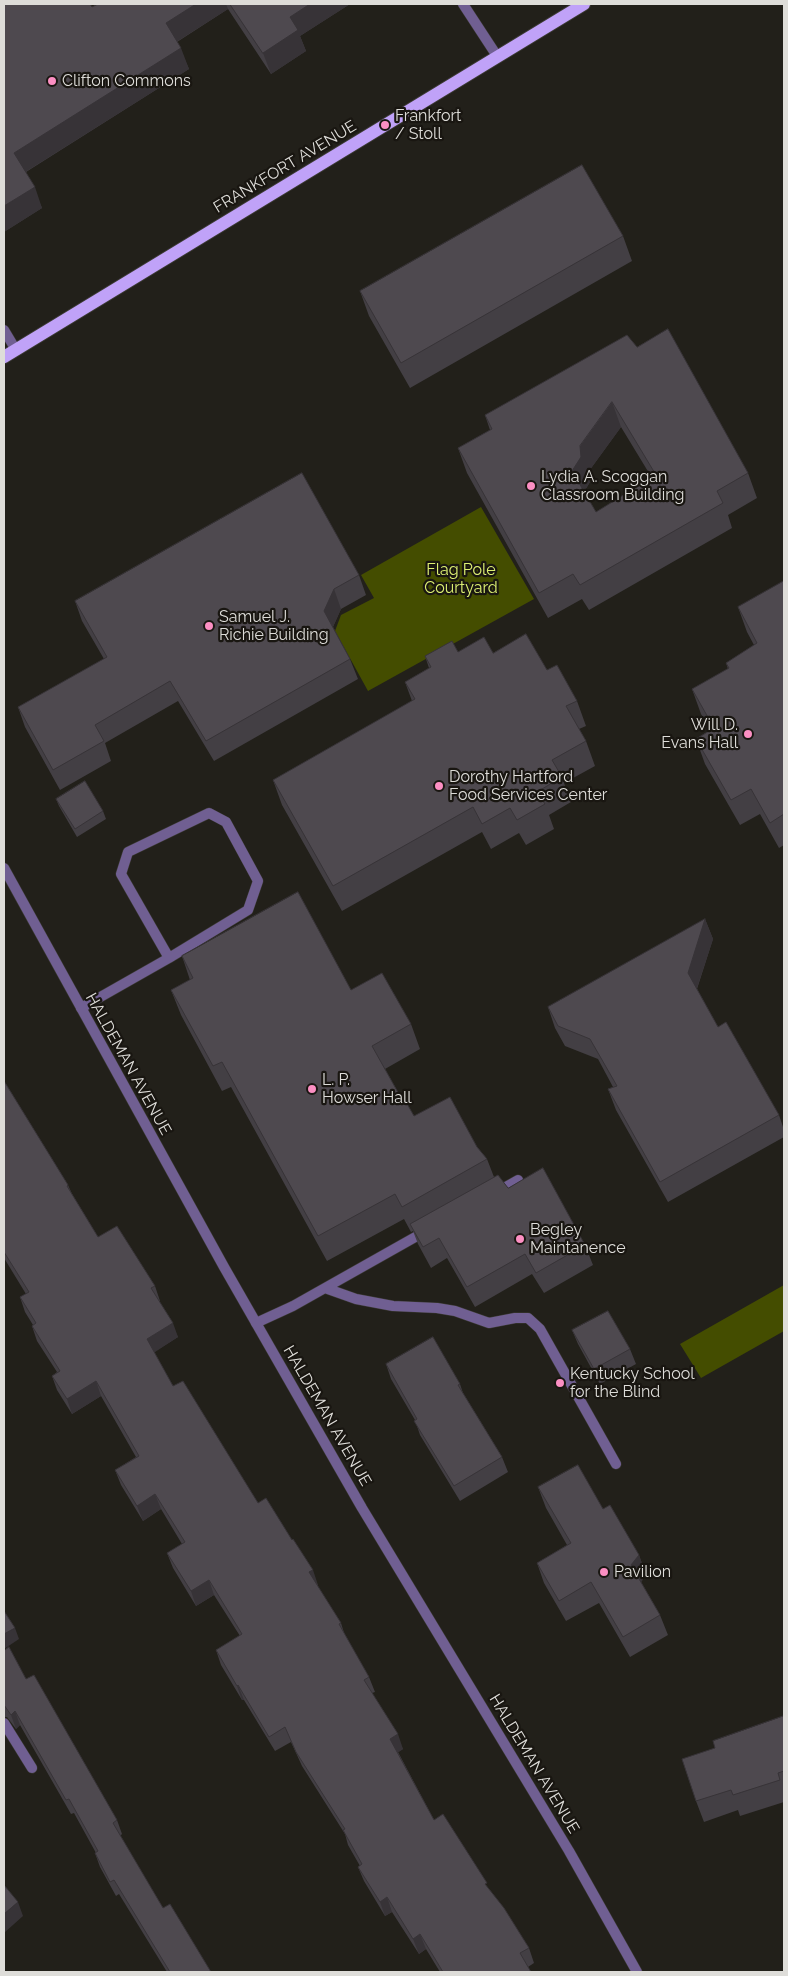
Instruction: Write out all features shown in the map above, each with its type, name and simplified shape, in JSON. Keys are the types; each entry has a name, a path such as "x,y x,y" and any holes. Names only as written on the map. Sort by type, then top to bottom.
{"main road":[{"name":"FRANKFORT AVENUE","path":"4,357 584,4"}],"street":[{"path":"463,4 497,56"},
{"path":"4,330 16,350"},
{"path":"80,1008 169,958 248,910 258,881 226,822 209,813 128,852 122,874 169,958"},
{"name":"HALDEMAN AVENUE","path":"4,868 256,1323 362,1508 569,1851 637,1972"},
{"path":"485,1199 518,1180"},
{"path":"256,1323 292,1306 434,1227"},
{"path":"325,1288 356,1299 393,1306 437,1308 455,1311 489,1323 515,1318 528,1318 540,1329 616,1464"},
{"path":"4,1723 32,1768"}],"green space":[{"name":"Flag Pole Courtyard","path":"481,507 534,599 368,691 335,631 341,615 374,598 361,575"},
{"path":"784,1285 784,1331 701,1378 680,1344"}],"building":[{"path":"4,4 90,4 92,7 98,4 196,4 166,23 181,48 14,153 35,187 4,206"},
{"path":"230,4 310,4 290,17 298,30 263,53"},
{"path":"582,165 623,236 401,363 360,291"},
{"name":"Lydia A. Scoggan Classroom Building","path":"668,329 748,473 717,491 723,503 580,585 573,574 539,593 458,448 492,429 485,415 627,335 637,347","holes":["612,402 656,475 596,512 572,471 581,457 580,446"]},
{"name":"Samuel J. Richie Building","path":"302,473 359,575 334,589 324,611 350,659 206,741 170,681 95,725 104,741 53,770 18,707 107,657 75,601"},
{"name":"Will D. Evans Hall","path":"784,581 784,814 770,823 751,789 731,800 696,739 714,728 692,689 729,668 726,663 757,643 738,607"},
{"name":"Dorothy Hartford Food Services Center","path":"526,634 547,670 557,665 577,701 566,706 586,741 552,760 562,777 537,792 545,804 517,820 510,808 482,824 473,807 333,886 273,780 415,699 405,682 431,667 425,656 452,641 458,652 484,637 493,653"},
{"path":"85,781 103,811 75,829 56,799"},
{"name":"L. P. Howser Hall","path":"298,892 351,990 382,973 411,1024 372,1046 400,1096 402,1095 414,1116 450,1097 477,1147 487,1159 402,1207 395,1194 318,1236 222,1062 213,1066 171,990 193,978 182,956"},
{"path":"705,919 688,973 718,1027 726,1022 779,1115 660,1182 608,1089 617,1086 590,1039 558,1026 548,1007"},
{"path":"4,1081 98,1237 117,1226 155,1286 151,1288 173,1323 147,1339 173,1386 183,1381 258,1503 266,1498 313,1570 309,1572 341,1623 339,1624 369,1677 364,1680 398,1734 390,1739 434,1820 443,1814 487,1883 485,1884 504,1908 529,1948 520,1953 531,1972 443,1972 420,1934 413,1939 387,1897 380,1902 358,1867 362,1864 343,1830 345,1829 296,1752 285,1727 269,1737 216,1650 242,1634 209,1580 191,1591 167,1553 185,1542 155,1494 137,1506 115,1470 139,1456 96,1381 67,1399 52,1376 60,1371 32,1326 36,1323 20,1297 29,1292 4,1252"},
{"path":"543,1168 585,1245 536,1273 525,1254 467,1287 439,1238 423,1247 410,1224 498,1175 508,1188"},
{"path":"608,1311 630,1349 594,1369 572,1330"},
{"path":"433,1337 460,1384 458,1385 502,1457 454,1486 414,1421 417,1419 386,1364"},
{"name":"Pavilion","path":"578,1465 603,1509 610,1505 639,1555 631,1565 660,1615 623,1637 591,1582 559,1601 537,1563 571,1543 538,1487"},
{"path":"4,1611 15,1628 4,1634"},
{"path":"9,1647 26,1679 34,1675 117,1820 113,1823 163,1908 170,1904 211,1972 170,1972 114,1880 110,1882 95,1853 98,1851 69,1799 66,1800 15,1711 11,1715 4,1705 4,1651"},
{"path":"784,1716 784,1771 778,1773 780,1780 733,1795 731,1790 696,1801 682,1759 715,1748 713,1741"},
{"path":"4,1885 18,1902 4,1914"}],"place":[{"name":"Clifton Commons","path":"52,81"},
{"name":"Frankfort / Stoll","path":"385,125"},
{"name":"Lydia A. Scoggan Classroom Building","path":"531,486"},
{"name":"Samuel J. Richie Building","path":"209,626"},
{"name":"Will D. Evans Hall","path":"748,734"},
{"name":"Dorothy Hartford Food Services Center","path":"439,786"},
{"name":"L. P. Howser Hall","path":"312,1089"},
{"name":"Begley Maintanence","path":"520,1239"},
{"name":"Kentucky School for the Blind","path":"560,1383"},
{"name":"Pavilion","path":"604,1572"}]}
